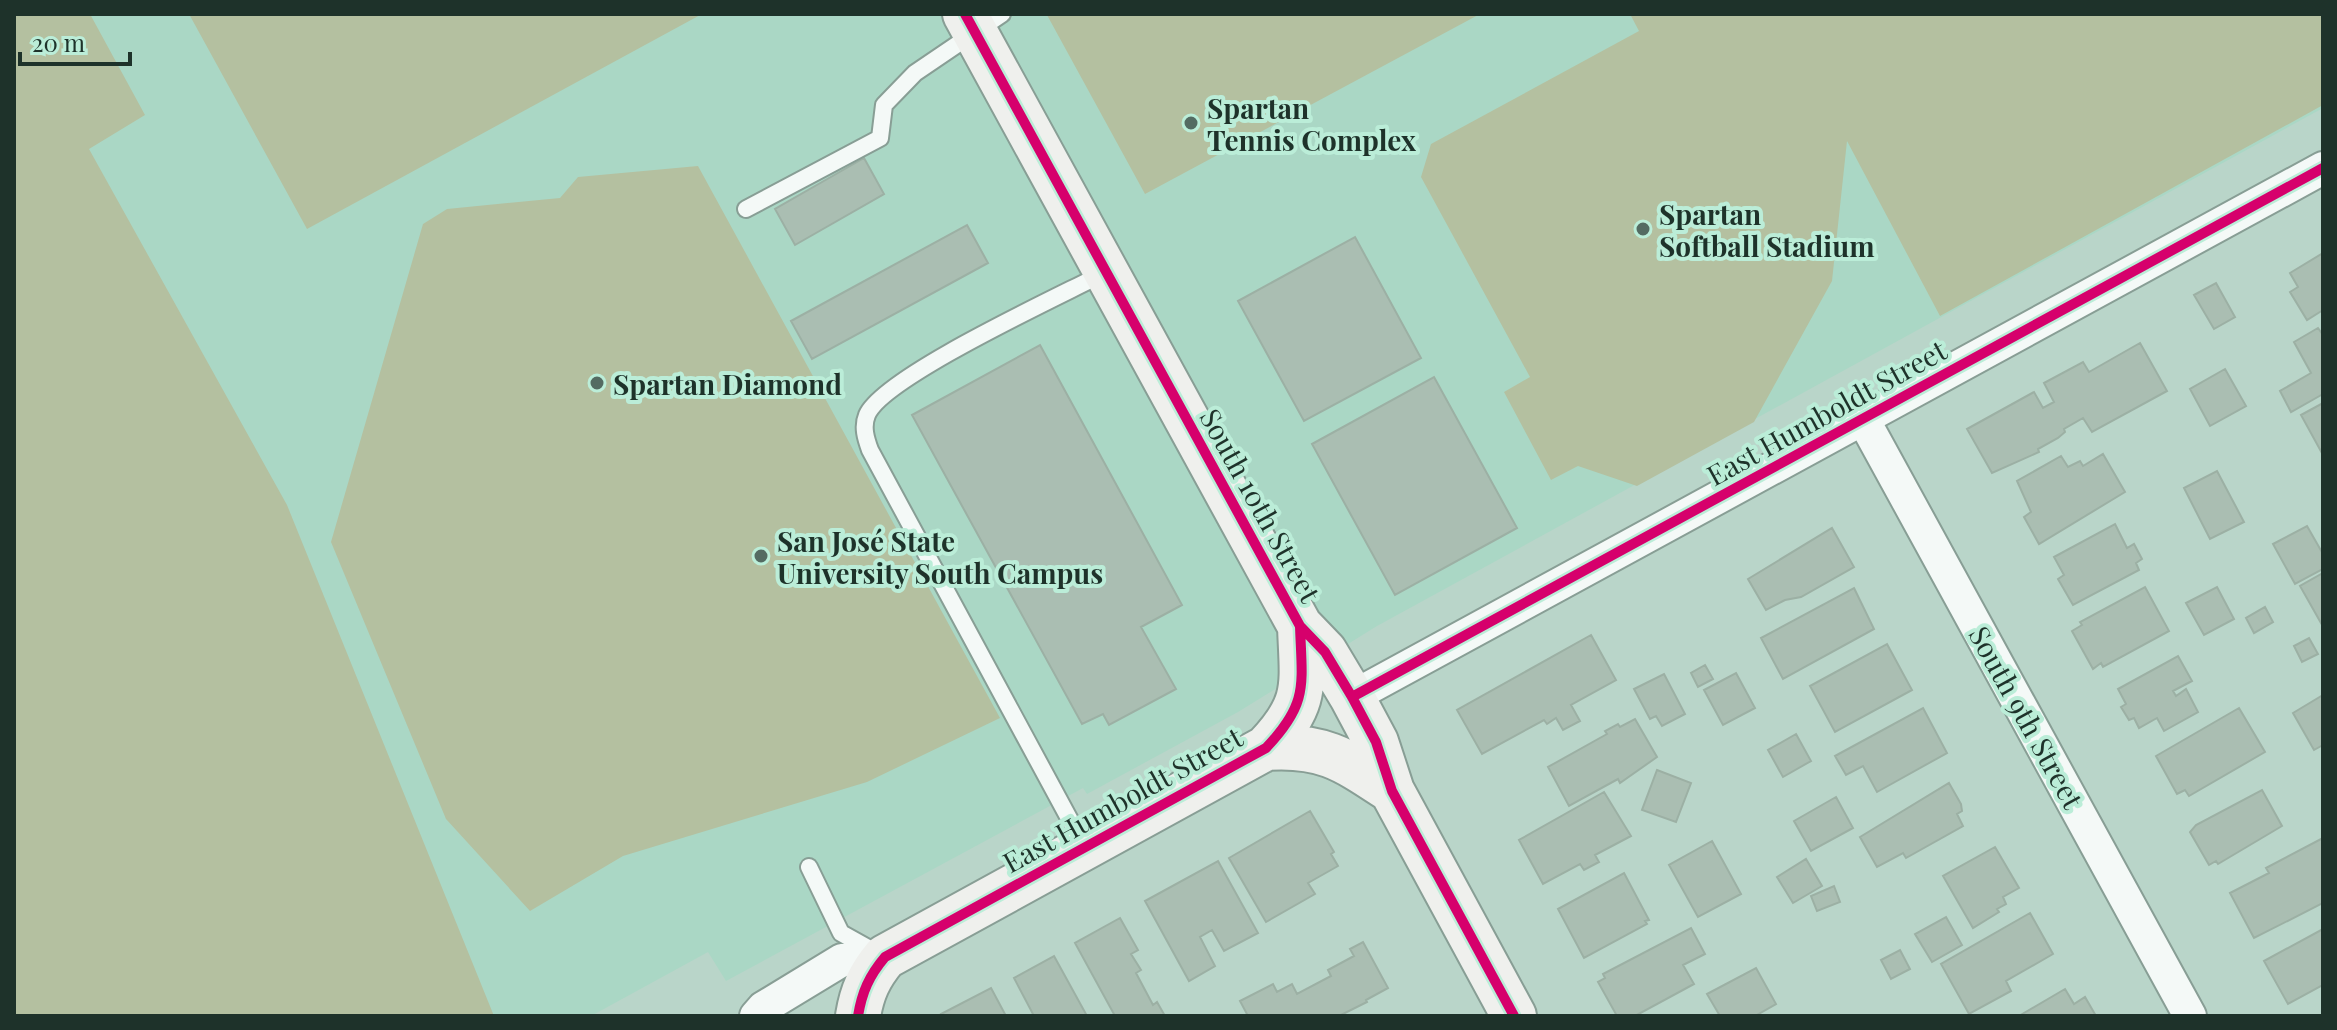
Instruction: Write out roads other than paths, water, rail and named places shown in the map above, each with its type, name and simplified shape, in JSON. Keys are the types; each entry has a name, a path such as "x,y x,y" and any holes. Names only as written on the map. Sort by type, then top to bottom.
{"main road":[{"name":"South 10th Street","path":"980,19 1106,272 1300,626 1325,652 1352,697 1376,742 1392,791 1514,1016"},
{"name":"East Humboldt Street","path":"885,957 1266,748 1291,722 1300,696 1300,626"},
{"name":"East Humboldt Street","path":"1266,748 1302,745 1332,754 1392,791"},
{"path":"858,1016 862,993 885,957"}],"street":[{"name":"East Humboldt Street","path":"1352,697 2323,168"},
{"name":"South 9th Street","path":"1863,419 2190,1016"},
{"name":"East Humboldt Street","path":"756,1016 763,1008 842,960 885,957"}],"lane":[{"path":"746,209 880,138 884,105 915,73 980,19"},
{"path":"1084,848 870,450 864,433 867,415 894,385 1106,272"},
{"path":"809,867 841,933 885,957"}],"place":[{"name":"Spartan Tennis Complex","path":"1191,123"},
{"name":"Spartan Softball Stadium","path":"1643,229"},
{"name":"Spartan Diamond","path":"597,383"},
{"name":"San José State University South Campus","path":"761,556"}]}
